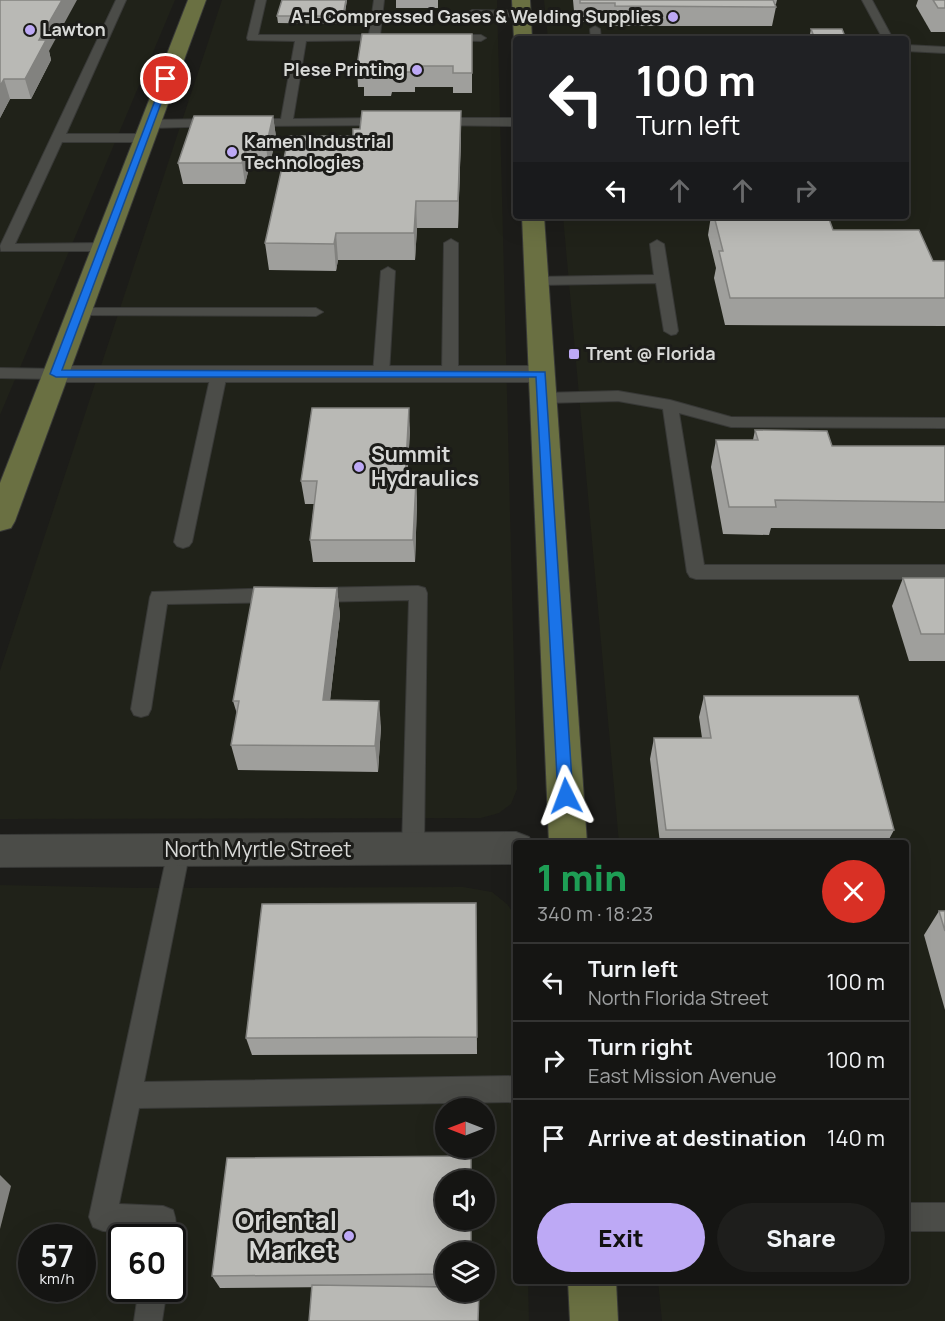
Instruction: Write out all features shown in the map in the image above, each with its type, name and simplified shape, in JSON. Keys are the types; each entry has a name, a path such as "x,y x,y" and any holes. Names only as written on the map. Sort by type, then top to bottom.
{"main road":[{"path":"1,513 197,0"},
{"path":"521,7 523,36"},
{"path":"532,219 568,840"},
{"path":"592,1284 594,1321"}],"street":[{"path":"56,374 450,374 542,386"},
{"name":"North Myrtle Street","path":"0,851 513,848"}],"lane":[{"path":"103,247 3,248 58,138 121,0"},
{"path":"261,0 252,38 398,38"},
{"path":"374,38 379,0"},
{"path":"473,0 472,17 521,7"},
{"path":"867,0 886,36"},
{"path":"286,123 301,38"},
{"path":"434,38 481,38"},
{"path":"909,48 945,50"},
{"path":"58,138 235,123 401,122"},
{"path":"424,122 513,122"},
{"path":"450,374 452,243"},
{"path":"657,244 670,332"},
{"path":"381,374 388,271"},
{"path":"536,281 662,279"},
{"path":"78,312 316,312"},
{"path":"0,373 56,374"},
{"path":"183,542 219,374"},
{"path":"542,386 670,405 731,422 945,423"},
{"path":"670,405 696,573 945,573"},
{"path":"141,708 159,597 418,593 413,849"},
{"path":"162,1224 163,1220 103,1217 180,850"},
{"path":"128,1095 513,1089"},
{"path":"909,1217 945,1217"},
{"path":"148,1321 151,1302"}],"shaded area":[{"path":"0,0 175,0 0,415"},
{"path":"222,0 497,0 517,789 511,804 499,813 481,818 0,819 0,671"},
{"path":"544,0 945,0 945,1321 662,1321 658,1284 909,1284 909,840 619,840 563,219 909,219 909,36 548,36"},
{"path":"0,885 140,888 463,887 492,892 507,904 513,913 513,1284 528,1284 529,1321 0,1321"}],"building":[{"name":"Lawton","path":"0,0 62,0 39,40 46,40 25,79 4,79 0,86"},
{"path":"282,0 346,0 343,16 277,16"},
{"path":"580,0 773,0 776,7 615,6 615,3 580,3"},
{"path":"933,0 945,0 945,8 938,8"},
{"path":"811,29 842,29 845,36 814,36"},
{"path":"362,34 472,34 472,73 453,73 453,66 414,66 414,72 390,72 390,76 363,76 364,66 357,66"},
{"path":"362,111 461,111 458,201 416,201 414,233 336,233 334,244 265,243 289,136 353,136 353,129 360,129"},
{"path":"194,116 273,116 266,147 246,147 242,163 178,163"},
{"path":"715,219 829,219 833,230 919,230 933,261 945,261 945,298 730,298 719,251 723,251"},
{"name":"Summit Hydraulics","path":"312,408 409,408 405,481 416,481 413,540 310,540 317,481 301,481"},
{"path":"755,430 827,431 832,446 945,446 945,502 775,500 776,507 729,507 716,440 758,440"},
{"path":"903,578 945,578 945,634 921,634"},
{"path":"254,587 337,588 323,700 379,701 375,746 231,745 239,701 233,701"},
{"path":"704,696 858,696 894,830 666,830 654,738 711,738"},
{"path":"476,903 477,1037 246,1038 262,904"},
{"path":"939,911 945,911 945,931"},
{"name":"Oriental Market","path":"227,1158 471,1158 471,1170 435,1170 435,1230 471,1230 471,1242 435,1242 435,1274 212,1276"},
{"path":"312,1285 435,1287 435,1302 479,1302 478,1321 309,1321"}],"place":[{"name":"A-L Compressed Gases & Welding Supplies","path":"673,17"},
{"name":"Lawton","path":"30,30"},
{"name":"Plese Printing","path":"417,70"},
{"name":"Kamen Industrial Technologies","path":"232,152"},
{"name":"Trent @ Florida","path":"574,354"},
{"name":"Summit Hydraulics","path":"359,467"},
{"name":"Oriental Market","path":"349,1236"}],"route":[{"path":"166,79 56,374 541,374 566,796"}]}
